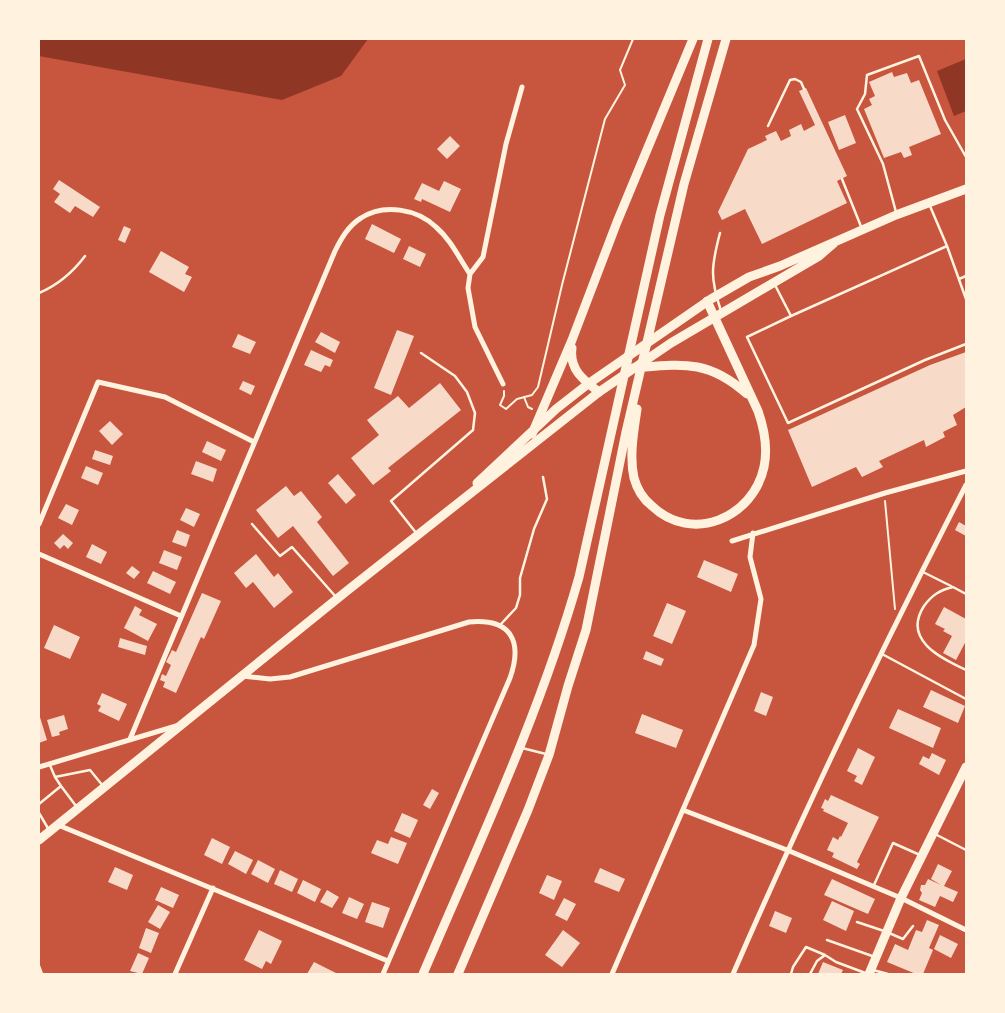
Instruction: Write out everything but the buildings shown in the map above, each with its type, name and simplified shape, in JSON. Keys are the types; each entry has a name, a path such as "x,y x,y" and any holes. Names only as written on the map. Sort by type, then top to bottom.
{"main road":[{"path":"532,434 572,340 617,222 693,39"},
{"path":"423,974 521,747 569,615 667,186 708,39"},
{"path":"458,974 528,810 549,755 586,630 626,432 684,184 726,39"},
{"path":"461,502 482,478 532,434 556,409 588,384 707,301 749,277 928,202 966,189"},
{"path":"39,840 338,598 599,392 633,368 718,315 819,256 834,243"},
{"path":"640,376 632,469 637,488 642,496 656,510 673,520 692,524 711,523 730,515 745,503 756,487 764,469 766,449 764,429 758,410 751,398 718,315 707,301"},
{"path":"572,340 572,364 577,374 599,392"},
{"path":"633,368 676,364 709,369 734,382 751,398"},
{"path":"870,973 901,898 966,767"}],"street":[{"path":"503,384 475,327 468,288 470,274 478,265 484,251 506,144 522,87"},
{"path":"130,739 338,245 347,231 361,218 380,211 402,210 421,216 444,235 470,274"},
{"path":"39,524 98,382 165,397 254,442"},
{"path":"732,541 884,493 966,471"},
{"path":"733,974 787,850 880,653 966,485"},
{"path":"612,974 754,645 761,598 750,557 753,533"},
{"path":"39,554 181,616"},
{"path":"242,676 270,679 290,677 460,624 489,621 501,624 513,638 516,660 510,678 383,974"},
{"path":"39,767 179,726"},
{"path":"683,810 787,850 901,898 966,930"},
{"path":"54,828 213,888 388,961"},
{"path":"175,974 213,888"}],"lane":[{"path":"896,215 883,164 857,109 864,94 867,75 919,56 945,120 966,157"},
{"path":"768,126 790,80 795,79 801,82 804,89"},
{"path":"842,179 862,230"},
{"path":"928,202 947,246 966,299"},
{"path":"718,315 712,275 715,251 720,233"},
{"path":"947,246 747,337 788,423 925,360 966,344"},
{"path":"39,293 62,280 76,267 84,256"},
{"path":"959,279 966,276"},
{"path":"774,283 791,316"},
{"path":"418,535 391,501 473,430 475,413 467,392 456,376 421,353"},
{"path":"501,624 516,608 520,595 520,578 534,529 547,499 543,478"},
{"path":"252,524 280,556 292,547 338,598"},
{"path":"922,571 966,594"},
{"path":"953,587 942,589 930,598 920,613 918,625 920,638 935,653 966,670"},
{"path":"880,653 966,699"},
{"path":"521,747 549,755"},
{"path":"49,763 55,777 78,808"},
{"path":"55,777 90,770 104,787"},
{"path":"39,804 62,786"},
{"path":"39,813 54,828"},
{"path":"934,833 966,850"},
{"path":"873,887 892,843 922,856"},
{"path":"857,922 903,939 913,926"},
{"path":"827,940 877,957"},
{"path":"790,974 806,948 825,955 836,962 870,973 888,974"},
{"path":"810,974 818,960 825,955"},
{"path":"39,966 42,974"}],"path":[{"path":"503,384 504,396 500,405 506,409 517,399 532,395 538,387 605,119 625,85 620,70 633,39"},
{"path":"524,397 528,407 536,412"},
{"path":"884,493 896,621"}],"shaded area":[{"path":"39,39 368,39 341,76 282,100 39,56"},
{"path":"966,59 966,111 954,116 937,71"}]}
